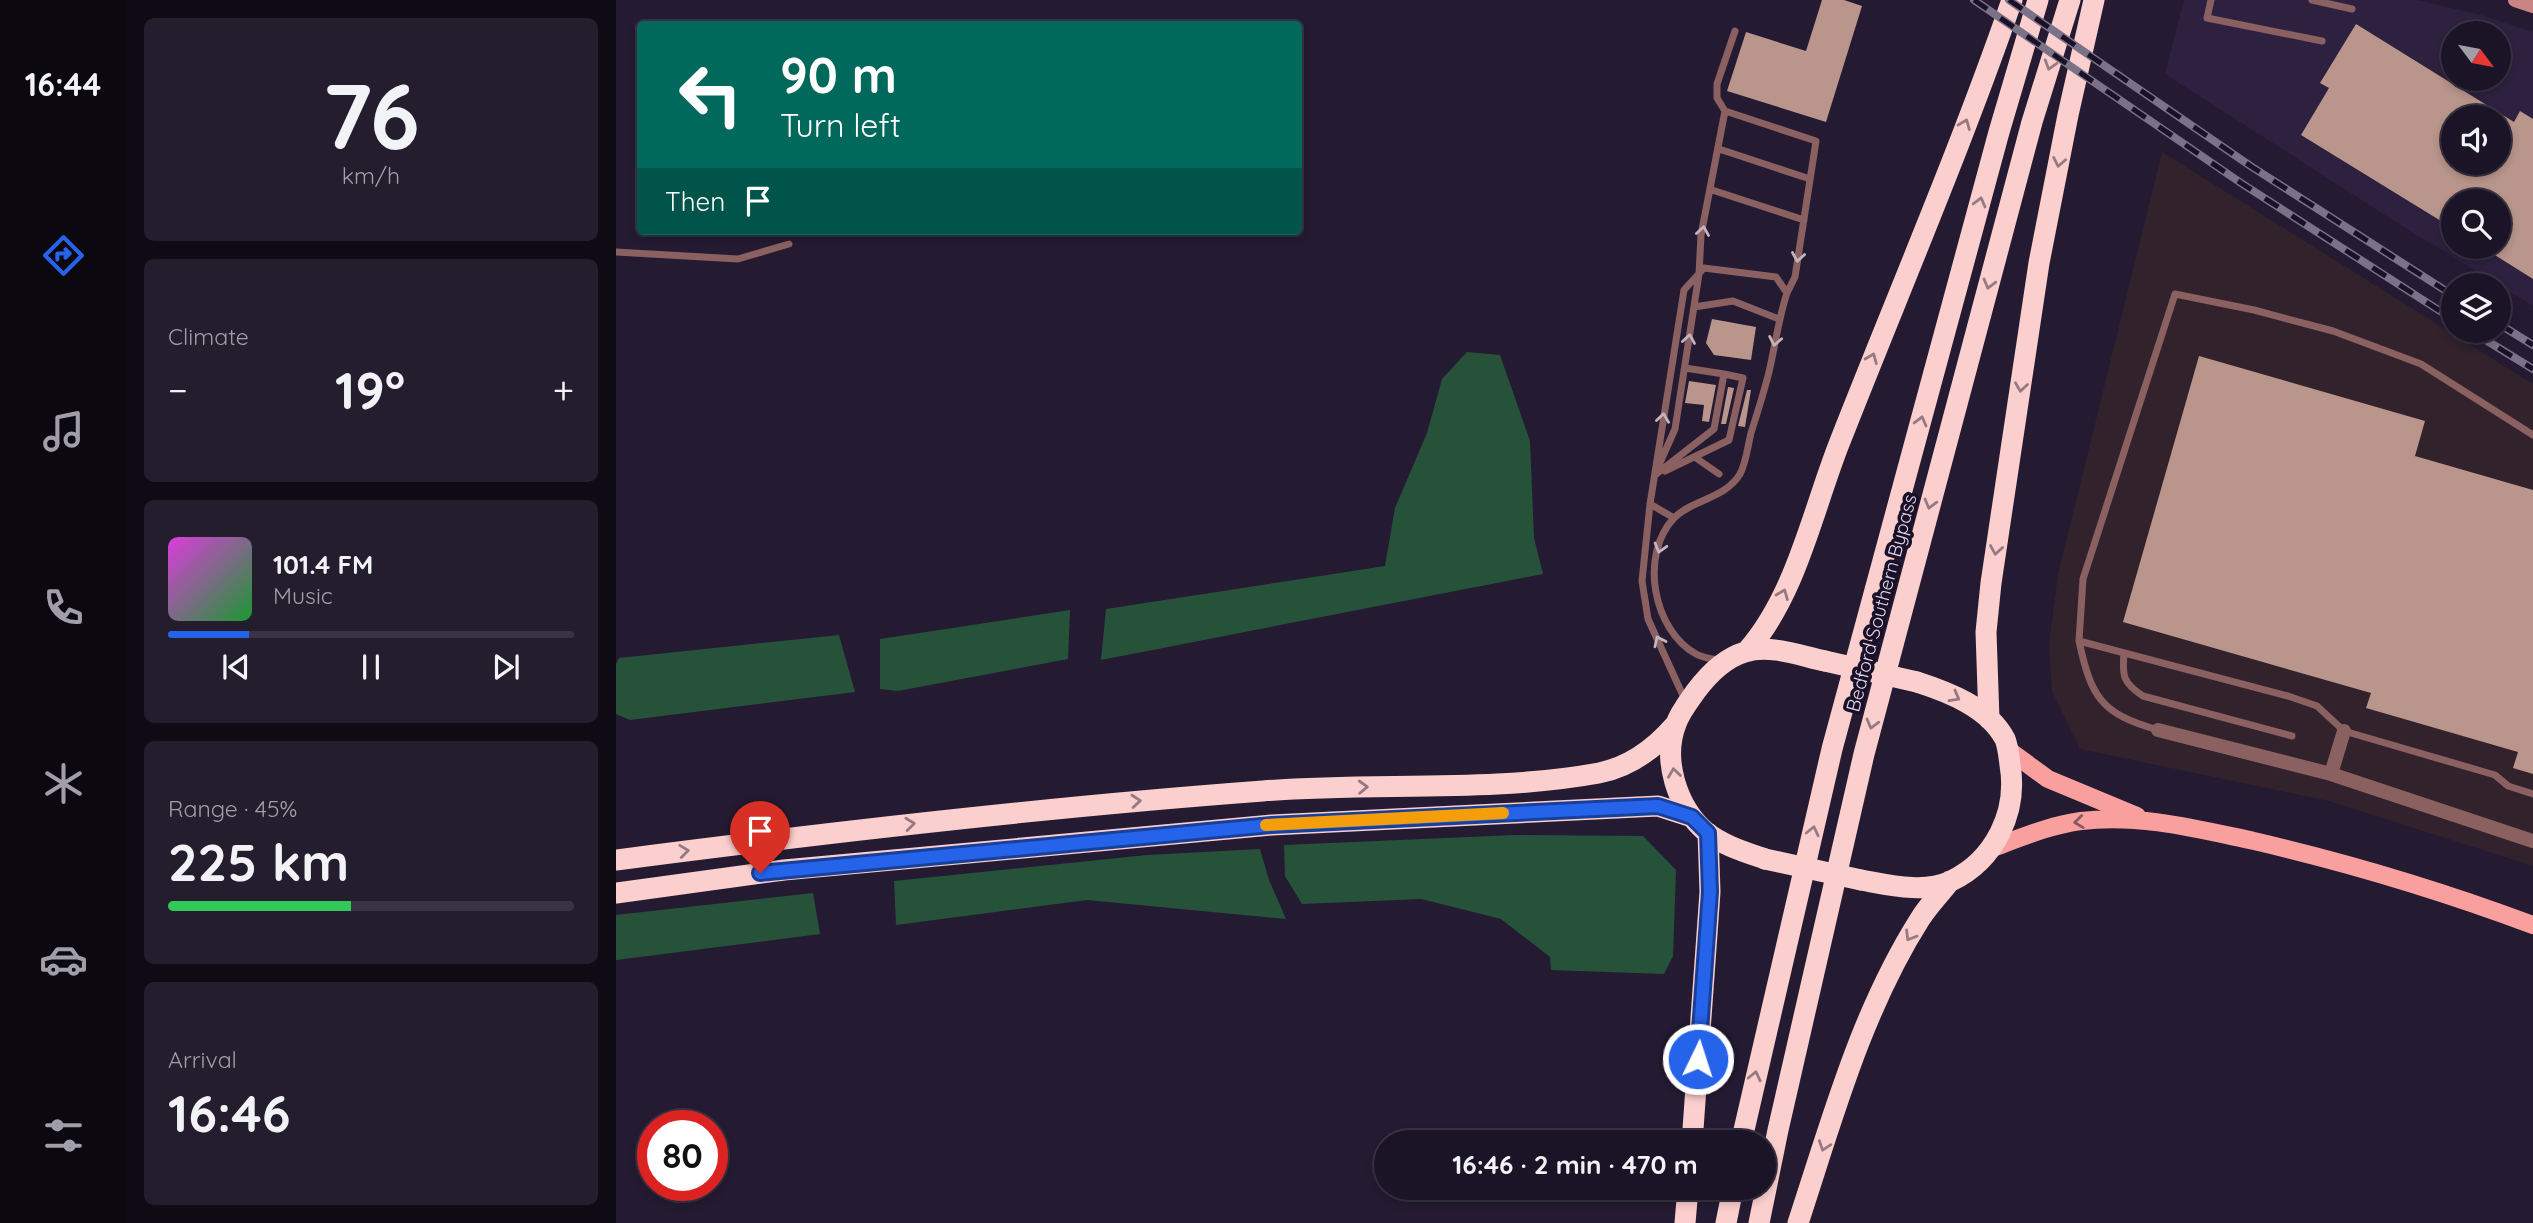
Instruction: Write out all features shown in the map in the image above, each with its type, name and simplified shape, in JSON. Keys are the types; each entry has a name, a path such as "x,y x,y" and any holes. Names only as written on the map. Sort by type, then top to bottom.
{"highway":[{"path":"616,860 1022,811 1266,790 1552,779 1602,772 1638,758 1658,745 1675,725 1703,681 1724,662 1747,651 1765,631 1782,600 1837,448 2012,0"},
{"name":"Bedford Southern Bypass","path":"1744,1130 1832,749 1995,145 2038,0"},
{"name":"Bedford Southern Bypass","path":"1759,1223 1864,754 2032,122 2070,0"},
{"path":"1989,719 1986,632 1991,583 2039,263 2094,0"},
{"path":"1747,651 1778,651 1917,682 1953,694 1989,719 2005,739 2012,775 2010,804 2004,830 1990,849 1969,869 1950,881 1921,917 1876,1000 1850,1067 1798,1223"},
{"path":"1675,725 1672,773 1679,797 1692,817 1708,833 1735,849 1765,859 1889,886 1922,887 1950,881"},
{"path":"616,893 784,870 1272,825 1658,806 1692,817"},
{"path":"1693,1130 1710,892 1708,833"},
{"path":"1685,1223 1687,1200"},
{"path":"1726,1223 1731,1200"}],"main road":[{"path":"2515,0 2533,6"},
{"path":"2007,749 2048,779 2147,820"},
{"path":"1990,849 2057,825 2084,821 2147,820 2323,857 2439,892 2533,925"}],"street":[{"path":"2158,730 2331,774 2533,841"},
{"path":"2331,774 2344,731"}],"lane":[{"path":"2211,0 2207,18 2322,41"},
{"path":"2312,0 2352,9"},
{"path":"1724,662 1696,655 1669,631 1660,612 1654,585 1657,551 1674,518 1686,509 1720,494 1740,474 1768,374 1779,319 1795,276 1816,141 1725,111 1717,98 1717,84 1735,31"},
{"path":"1655,476 1675,429 1699,274 1702,235 1725,111"},
{"path":"1719,149 1810,179"},
{"path":"1712,190 1804,220"},
{"path":"616,251 738,259 789,244"},
{"path":"1687,704 1648,619 1642,581 1650,505 1684,289 1704,268 1776,277 1787,293"},
{"path":"2158,730 2116,715 2099,699 2085,669 2079,641 2083,579 2175,294 2254,310 2333,331 2421,364 2533,435"},
{"path":"1694,307 1732,301 1779,319"},
{"path":"1655,476 1729,440 1743,377 1685,368"},
{"path":"1655,476 1714,429 1724,374"},
{"path":"1696,458 1719,474"},
{"path":"1650,505 1674,518"},
{"path":"2079,641 2288,695 2317,706 2344,731 2495,775 2508,786 2533,794"},
{"path":"2124,653 2122,670 2128,687 2143,696 2292,736"}],"shaded area":[{"path":"2184,0 2417,0 2499,21 2441,21 2441,91 2511,91 2511,25 2533,32 2533,306 2511,293 2511,273 2479,273 2456,259 2511,259 2511,189 2441,189 2441,250 2165,74"},
{"path":"2162,152 2441,326 2441,343 2467,343 2533,384 2533,866 2329,801 2080,749 2052,691 2049,644 2058,574"}],"green space":[{"path":"1467,352 1500,355 1530,441 1534,538 1543,574 1101,660 1106,609 1385,566 1395,508 1427,433 1442,379"},
{"path":"1070,610 1068,659 898,691 880,689 880,639"},
{"path":"839,635 855,692 630,720 616,714 616,664 619,658"},
{"path":"1515,835 1643,836 1676,870 1673,956 1664,974 1551,970 1550,957 1501,919 1421,899 1302,904 1285,876 1284,845"},
{"path":"1260,849 1269,880 1286,919 1087,900 896,925 894,881 1147,855"},
{"path":"813,893 820,934 616,960 616,915"}],"building":[{"path":"1822,0 1844,0 1862,6 1826,122 1727,91 1746,32 1806,51"},
{"path":"2356,24 2441,77 2441,91 2464,91 2487,105 2441,105 2441,175 2511,175 2511,120 2514,122 2520,111 2533,119 2533,279 2501,259 2511,259 2511,189 2441,189 2441,221 2301,135 2329,88 2320,83"},
{"path":"1712,319 1756,327 1751,360 1714,355 1706,343"},
{"path":"2199,356 2425,421 2415,456 2533,490 2533,774 2513,768 2518,752 2366,708 2371,693 2123,622"},
{"path":"1689,381 1716,385 1709,422 1702,421 1704,405 1685,403"},
{"path":"1728,387 1734,388 1726,424 1721,424"},
{"path":"1747,390 1751,390 1745,427 1738,426"}],"railway":[{"path":"1974,0 2241,183 2441,312"},
{"path":"2009,0 2252,167 2441,288"},
{"path":"2511,331 2533,345"},
{"path":"2491,343 2533,369"}],"slow traffic":[{"path":"1266,825 1503,813"}],"route":[{"path":"760,873 1272,825 1658,806 1692,817 1708,833 1710,892 1698,1059"}]}
